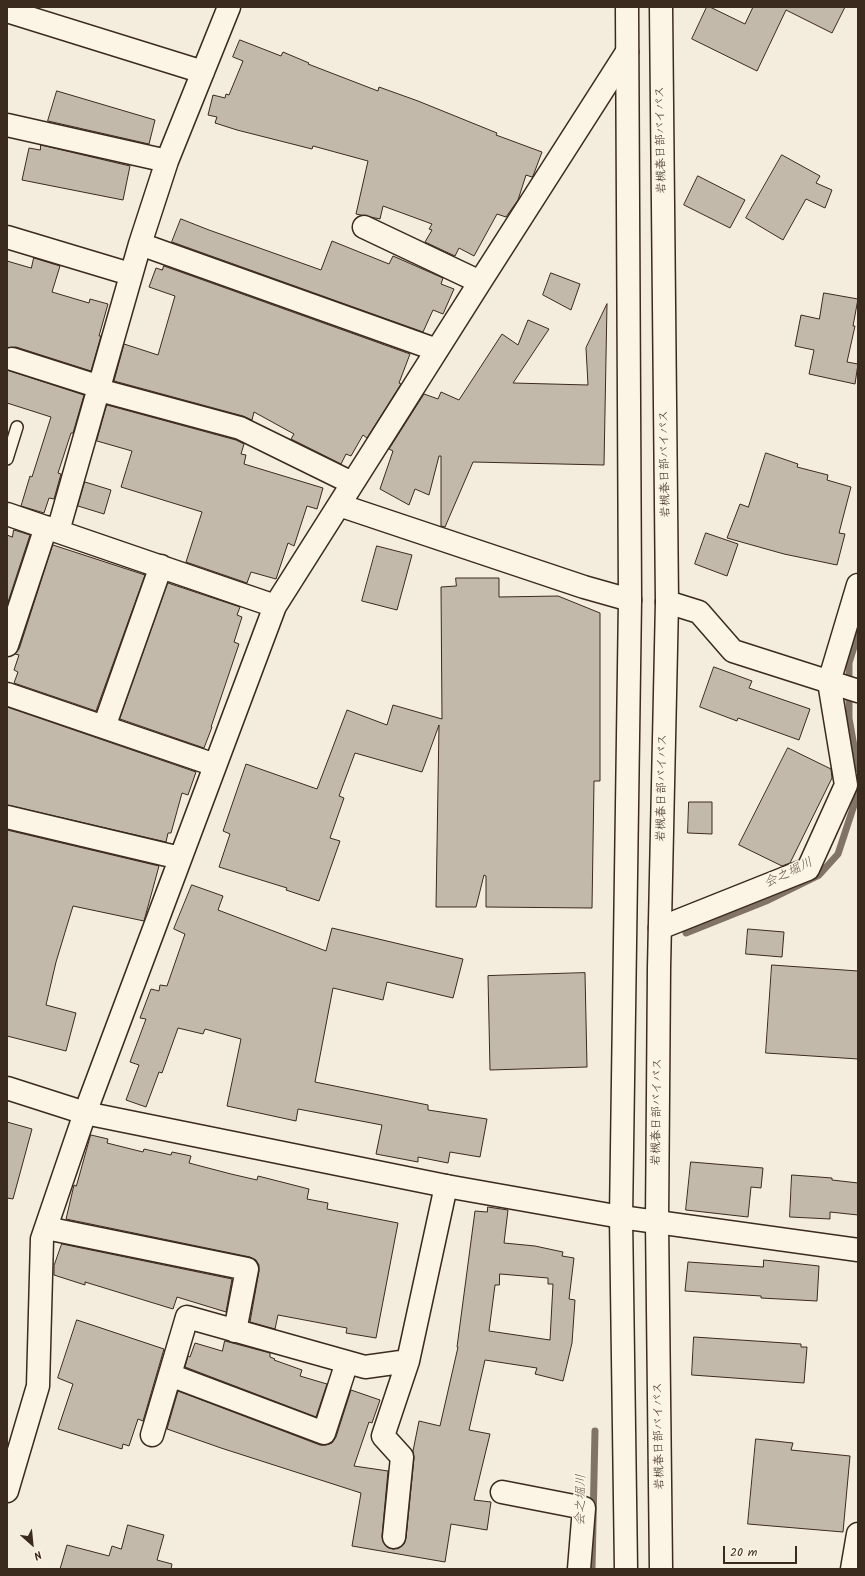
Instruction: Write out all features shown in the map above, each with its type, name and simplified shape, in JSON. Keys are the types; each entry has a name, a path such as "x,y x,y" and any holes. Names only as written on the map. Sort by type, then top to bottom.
{"main road":[{"path":"7,645 52,529 99,388 130,274 167,161 229,7"},
{"path":"626,1569 621,1217 630,600 627,7"},
{"name":"岩槻春日部バイパス","path":"661,7 668,602 660,928 657,1222 661,1569"},
{"path":"7,11 203,72"},
{"path":"7,1490 38,1386 42,1239 85,1113 276,606 352,483 627,52"},
{"path":"7,125 167,161"},
{"path":"364,227 480,282"},
{"path":"7,237 130,274"},
{"path":"140,244 437,350"},
{"path":"12,359 99,388 240,428 352,483"},
{"path":"339,505 584,587 630,600"},
{"path":"7,514 276,606"},
{"path":"104,727 161,566"},
{"path":"660,928 808,869 846,785 842,686 858,585"},
{"path":"668,602 699,612 733,650 842,686"},
{"path":"7,694 215,765"},
{"path":"7,817 180,858"},
{"path":"7,1088 85,1113 446,1186 621,1217 858,1250"},
{"path":"394,1537 402,1457 383,1436 408,1361 446,1186"},
{"path":"46,1228 247,1268 235,1331"},
{"path":"152,1435 187,1317 365,1367 408,1361"},
{"path":"170,1375 324,1433 347,1362"},
{"path":"502,1492 584,1508 579,1569"},
{"path":"852,1569 858,1534"}],"lane":[{"path":"7,459 17,427"}],"building":[{"path":"707,7 710,7 745,24 753,7 845,7 832,33 786,10 757,71 692,39"},
{"path":"240,40 281,56 283,52 309,63 308,64 378,91 379,87 418,101 497,133 496,135 542,152 533,176 526,175 518,200 506,217 497,214 474,256 459,248 455,256 425,242 432,230 429,229 432,224 383,206 380,219 356,214 368,161 313,146 312,149 237,130 215,123 217,117 208,115 213,95 225,98 226,94 229,95 243,61 233,57"},
{"path":"57,91 155,120 149,144 48,121"},
{"path":"41,145 130,166 123,200 22,180 29,148 40,150"},
{"path":"782,155 820,176 816,183 832,190 825,208 806,199 783,240 746,218"},
{"path":"698,176 745,200 730,228 684,205"},
{"path":"181,219 321,270 332,241 389,264 393,256 443,278 441,284 454,289 443,314 433,310 423,332 172,242"},
{"path":"34,258 60,266 52,292 89,303 90,299 108,304 91,371 16,347 7,348 7,261 31,268"},
{"path":"164,266 410,354 399,383 401,384 367,438 363,435 351,456 346,454 341,464 291,439 294,434 254,412 252,420 243,416 114,381 124,344 158,355 175,296 149,287 156,268 162,270"},
{"path":"551,273 580,284 571,310 543,295"},
{"path":"824,293 858,299 853,326 855,326 847,362 858,364 855,384 809,374 814,350 795,346 801,315 819,319"},
{"path":"607,304 604,465 473,462 445,527 441,526 441,456 439,456 429,495 415,489 409,505 380,489 393,451 389,449 424,394 438,399 441,392 459,400 502,334 518,345 528,320 549,329 513,383 588,385 586,348"},
{"path":"7,370 84,395 73,433 71,433 58,473 61,474 54,499 49,498 44,513 21,506 51,417 7,403"},
{"path":"107,405 236,440 244,444 241,454 246,455 244,464 323,488 317,509 307,506 294,546 288,543 276,579 251,572 247,583 186,562 202,512 121,487 132,451 97,441"},
{"path":"766,453 798,464 797,467 828,475 827,480 851,487 839,533 845,534 837,565 784,554 727,538 740,504 748,507"},
{"path":"85,482 111,490 104,514 78,506"},
{"path":"14,530 30,535 7,605 7,535 12,537"},
{"path":"706,533 738,544 727,576 695,564"},
{"path":"53,545 145,575 96,711 14,683 18,672 14,670 19,655 15,654 19,649"},
{"path":"377,546 412,555 397,610 362,601"},
{"path":"456,578 499,578 499,597 558,596 600,613 600,781 594,781 592,908 486,907 486,876 484,875 476,907 436,907 439,725 422,772 355,753 339,796 344,798 330,838 340,841 319,901 286,890 287,888 219,867 230,834 223,831 246,764 317,789 347,710 387,725 393,705 442,719 441,587 456,586"},
{"path":"168,583 240,607 237,615 242,617 234,642 239,644 204,748 120,719"},
{"path":"714,667 752,681 749,688 810,709 799,740 738,718 737,721 700,707"},
{"path":"7,707 196,772 188,795 182,793 171,833 168,833 166,842 7,805"},
{"path":"788,748 831,769 832,778 790,863 782,866 739,845"},
{"path":"689,802 712,802 712,834 688,833"},
{"path":"7,830 159,866 144,921 73,906 56,962 46,1005 76,1013 66,1051 7,1036"},
{"path":"192,885 223,896 218,910 326,951 332,928 463,959 453,998 387,982 383,1000 333,988 315,1082 428,1105 428,1110 487,1119 480,1157 450,1152 448,1163 418,1157 418,1162 376,1154 382,1125 298,1109 296,1121 227,1106 241,1039 205,1029 203,1034 178,1028 162,1073 159,1072 146,1107 126,1100 139,1065 130,1062 146,1019 140,1018 151,989 159,991 160,985 167,986 185,934 174,929"},
{"path":"748,929 784,932 782,957 746,954"},
{"path":"772,965 858,971 858,1059 766,1053"},
{"path":"585,973 587,1067 490,1070 488,976"},
{"path":"7,1122 32,1129 13,1199 7,1198"},
{"path":"91,1135 108,1139 107,1143 143,1152 144,1149 171,1155 172,1152 191,1156 189,1163 231,1174 257,1180 258,1176 309,1189 307,1199 328,1203 327,1209 398,1223 376,1338 346,1333 347,1328 278,1315 275,1329 250,1322 259,1265 256,1260 250,1257 66,1219 74,1185 76,1186"},
{"path":"691,1162 763,1168 761,1188 751,1187 748,1217 686,1210"},
{"path":"792,1175 832,1178 832,1180 858,1183 858,1215 830,1212 830,1219 790,1217"},
{"path":"488,1207 508,1210 504,1243 535,1246 563,1252 562,1256 574,1258 569,1299 575,1300 572,1343 563,1381 535,1374 537,1368 485,1360 469,1430 490,1434 474,1500 491,1502 487,1530 451,1524 445,1562 352,1546 361,1493 167,1429 178,1391 320,1445 326,1445 332,1443 336,1437 351,1390 380,1400 372,1423 369,1422 354,1466 388,1471 382,1536 383,1542 387,1547 393,1549 399,1548 404,1544 406,1538 414,1458 413,1451 419,1421 440,1426 458,1347 475,1211 487,1212","holes":["500,1274 548,1278 548,1284 553,1284 550,1340 489,1331 495,1285 499,1285"]},
{"path":"62,1244 232,1279 226,1312 177,1297 173,1309 85,1282 85,1285 54,1275 54,1266"},
{"path":"764,1260 819,1266 817,1301 761,1298 761,1296 685,1291 688,1262 763,1267"},
{"path":"77,1320 164,1349 143,1421 138,1419 129,1446 123,1444 122,1449 58,1429 73,1384 58,1378"},
{"path":"694,1337 801,1344 801,1347 807,1347 804,1383 692,1375"},
{"path":"225,1341 270,1353 270,1357 275,1359 274,1360 302,1370 300,1376 327,1384 316,1417 185,1367 188,1356 190,1357 195,1343 222,1351"},
{"path":"756,1439 793,1443 791,1450 850,1456 843,1532 748,1524"},
{"path":"128,1525 164,1535 157,1560 172,1564 171,1569 60,1569 67,1545 109,1556 112,1546 121,1549"}],"waterway":[{"name":"会之堀川","path":"858,634 849,663 849,718 858,769"},
{"name":"会之堀川","path":"686,933 766,901 819,875 838,854 858,793"},
{"name":"会之堀川","path":"592,1569 595,1431"}]}
